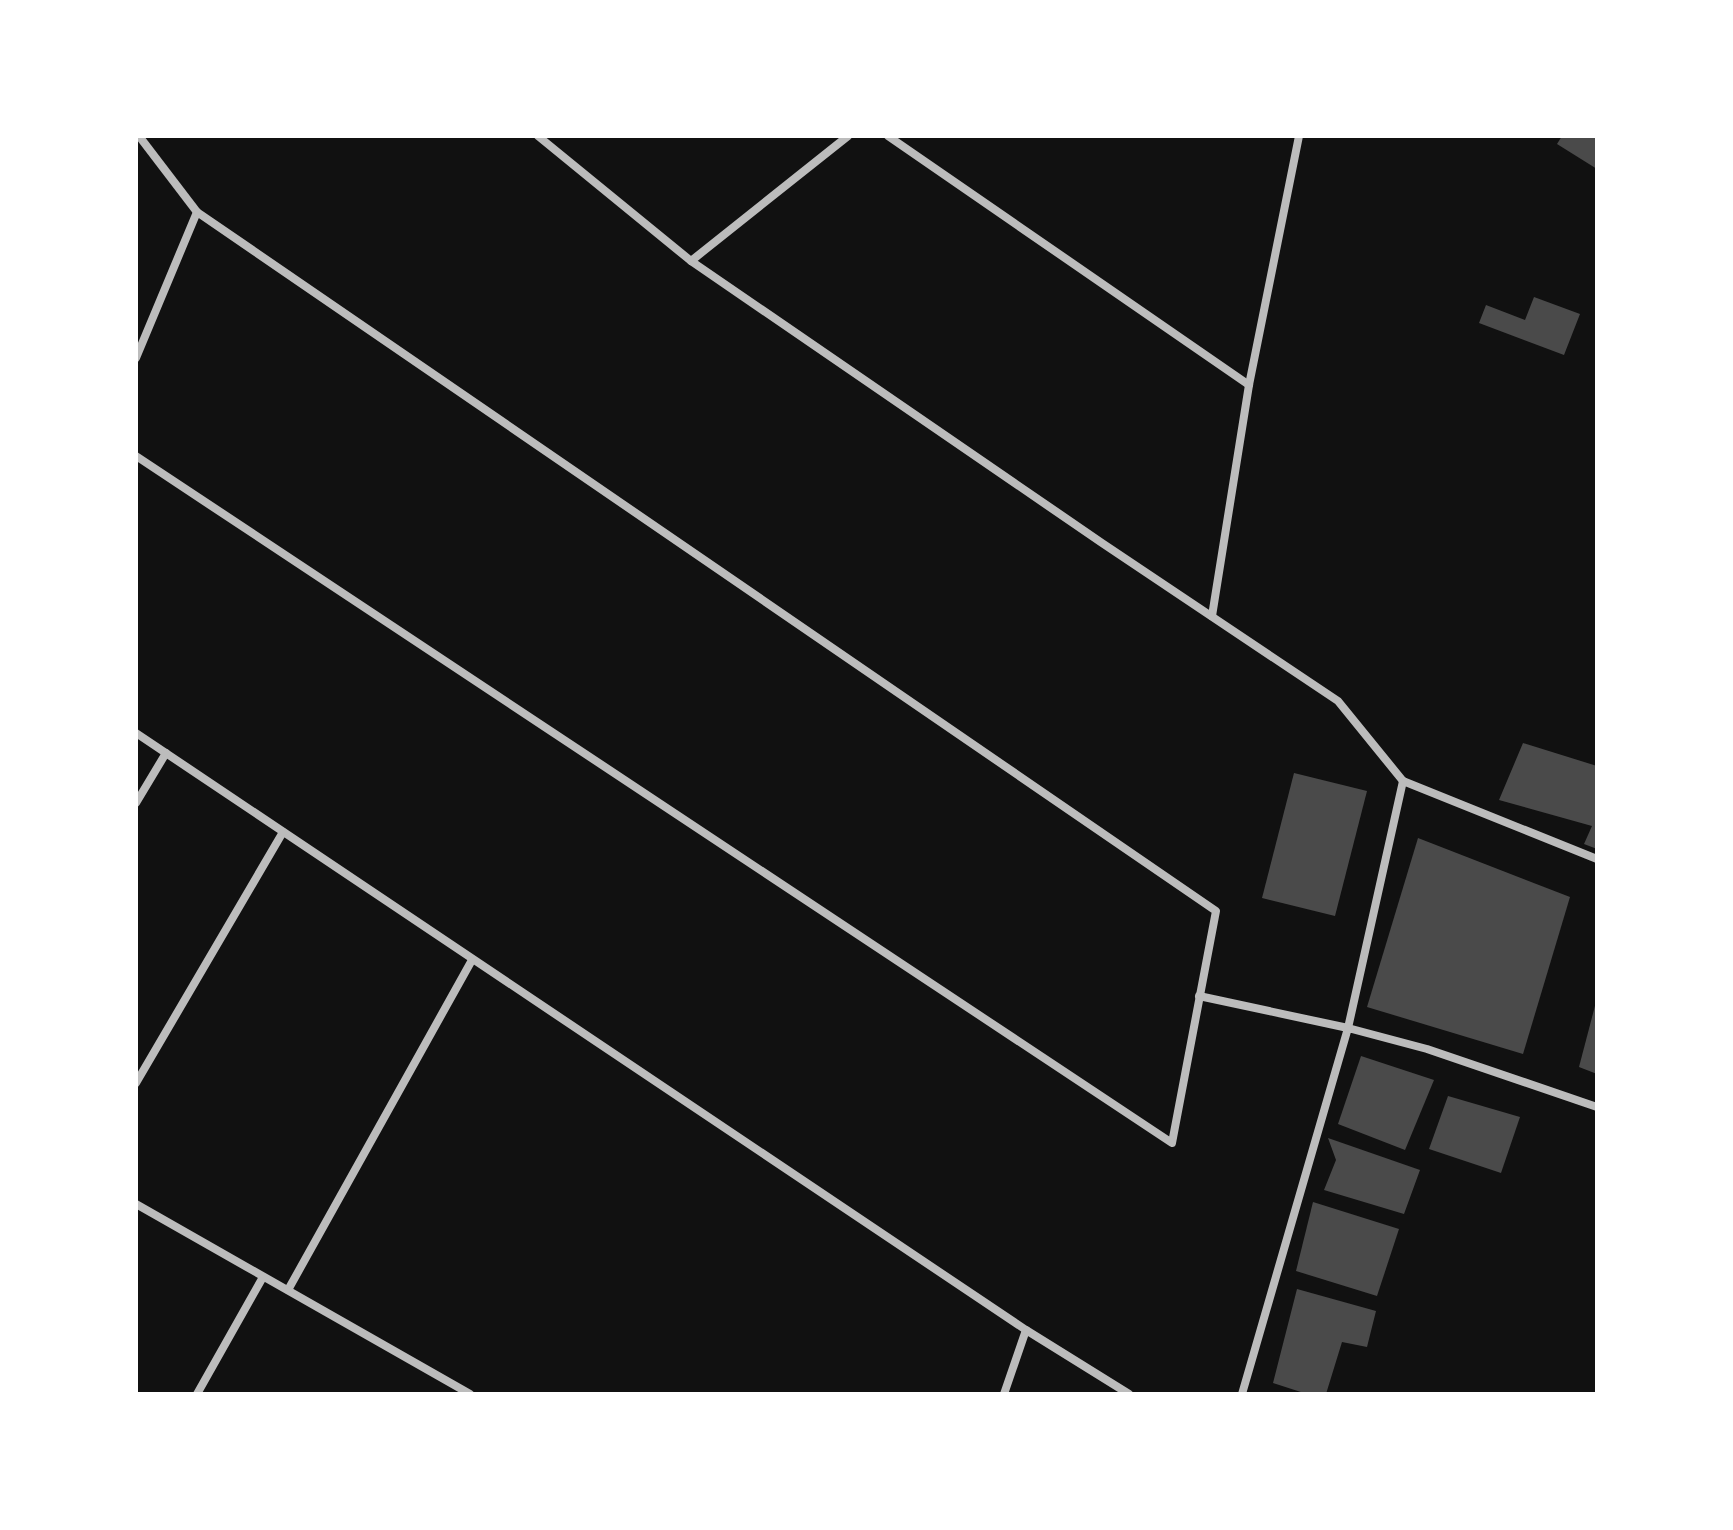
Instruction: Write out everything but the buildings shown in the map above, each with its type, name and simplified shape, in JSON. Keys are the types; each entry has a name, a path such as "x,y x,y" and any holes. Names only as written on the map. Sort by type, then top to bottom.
{"street":[{"path":"136,456 1172,1143 1216,911 197,212 139,136"},
{"path":"538,136 691,261 1338,701 1403,781 1597,859"},
{"path":"691,261 848,136"},
{"path":"888,136 1249,385"},
{"path":"1212,616 1249,385 1299,136"},
{"path":"136,358 197,212"},
{"path":"136,733 1026,1330 1129,1394"},
{"path":"136,803 166,753"},
{"path":"1242,1394 1348,1028 1403,781"},
{"path":"136,1083 283,832"},
{"path":"288,1290 472,960"},
{"path":"1199,996 1348,1028 1427,1049 1597,1107"},
{"path":"136,1204 470,1394"},
{"path":"197,1394 263,1277"},
{"path":"1004,1394 1026,1330"}]}
